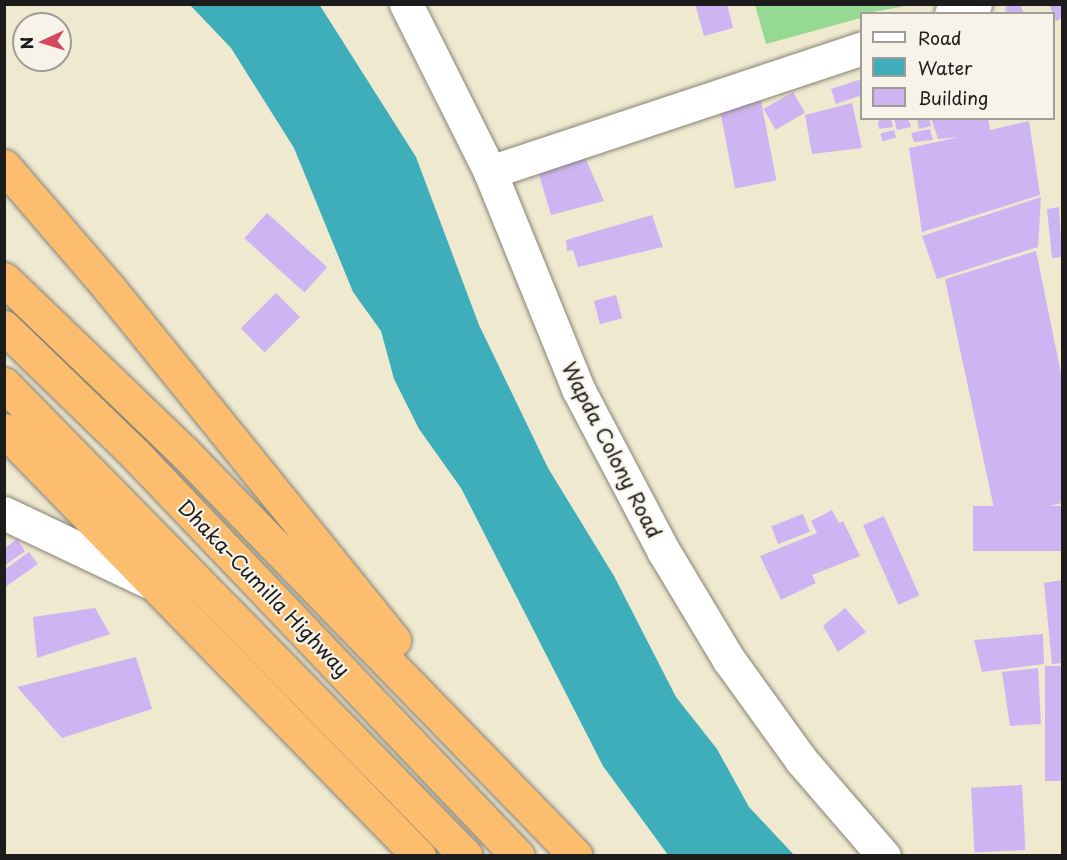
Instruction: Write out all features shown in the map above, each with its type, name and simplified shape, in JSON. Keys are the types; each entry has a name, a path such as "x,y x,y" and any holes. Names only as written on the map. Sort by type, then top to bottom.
{"highway":[{"path":"4,166 331,559 464,736"},
{"path":"4,279 183,451 464,736 576,855"},
{"name":"Dhaka–Cumilla Highway","path":"4,327 135,454 518,855"},
{"path":"4,384 466,855"},
{"path":"4,430 147,581 419,855"}],"street":[{"name":"Wapda Colony Road","path":"406,4 490,172 578,389 664,552 729,660 801,760 884,855"},
{"path":"956,12 975,4"},
{"path":"490,172 860,48"},
{"path":"4,513 147,581"}],"green space":[{"path":"755,4 911,5 860,12 860,18 766,44"}],"water":[{"path":"319,4 416,157 479,325 548,468 614,576 676,697 717,749 749,807 794,855 668,855 603,766 461,488 419,429 394,379 381,331 353,292 294,148 231,48 190,5"}],"building":[{"path":"695,4 727,4 733,28 704,36"},
{"path":"1011,4 1020,4 1023,12 1006,12 1005,8"},
{"path":"1049,4 1062,4 1062,18 1056,21 1055,12 1052,12"},
{"path":"860,80 860,96 836,104 831,89"},
{"path":"793,92 805,113 776,130 764,109"},
{"path":"760,96 776,180 735,188 719,104"},
{"path":"852,103 862,148 812,154 805,115"},
{"path":"891,120 893,127 879,129 878,121"},
{"path":"894,120 909,120 911,127 897,130"},
{"path":"917,120 930,120 931,126 919,129"},
{"path":"932,120 988,120 990,130 1029,121 1040,195 922,232 909,148 959,137 938,139"},
{"path":"930,129 933,140 914,142 911,133"},
{"path":"894,130 896,138 882,141 880,133"},
{"path":"585,157 604,201 551,215 537,168"},
{"path":"1041,197 1038,247 937,279 922,236"},
{"path":"1059,207 1062,257 1052,258 1047,209"},
{"path":"267,213 327,267 304,292 244,238"},
{"path":"652,215 663,247 578,267 573,250 567,251 566,240"},
{"path":"1036,251 1062,378 1062,503 996,518 945,279"},
{"path":"276,293 300,317 265,352 241,328"},
{"path":"616,295 622,318 600,324 594,301"},
{"path":"973,506 1062,506 1062,551 973,551"},
{"path":"832,510 839,523 843,521 860,556 812,575 816,583 781,600 760,556 817,533 811,521"},
{"path":"803,514 810,532 778,544 771,526"},
{"path":"884,516 919,595 898,605 863,525"},
{"path":"17,539 25,551 4,566 4,549"},
{"path":"29,552 38,564 4,588 4,570"},
{"path":"1062,580 1062,663 1052,664 1044,583"},
{"path":"95,608 110,634 37,658 33,617"},
{"path":"845,608 866,632 838,652 823,626"},
{"path":"1043,634 1044,664 982,672 974,640"},
{"path":"136,657 152,709 62,738 17,687"},
{"path":"1045,666 1062,666 1062,781 1045,781"},
{"path":"1038,668 1041,724 1010,726 1002,672"},
{"path":"1022,785 1025,850 974,853 971,788"}]}
